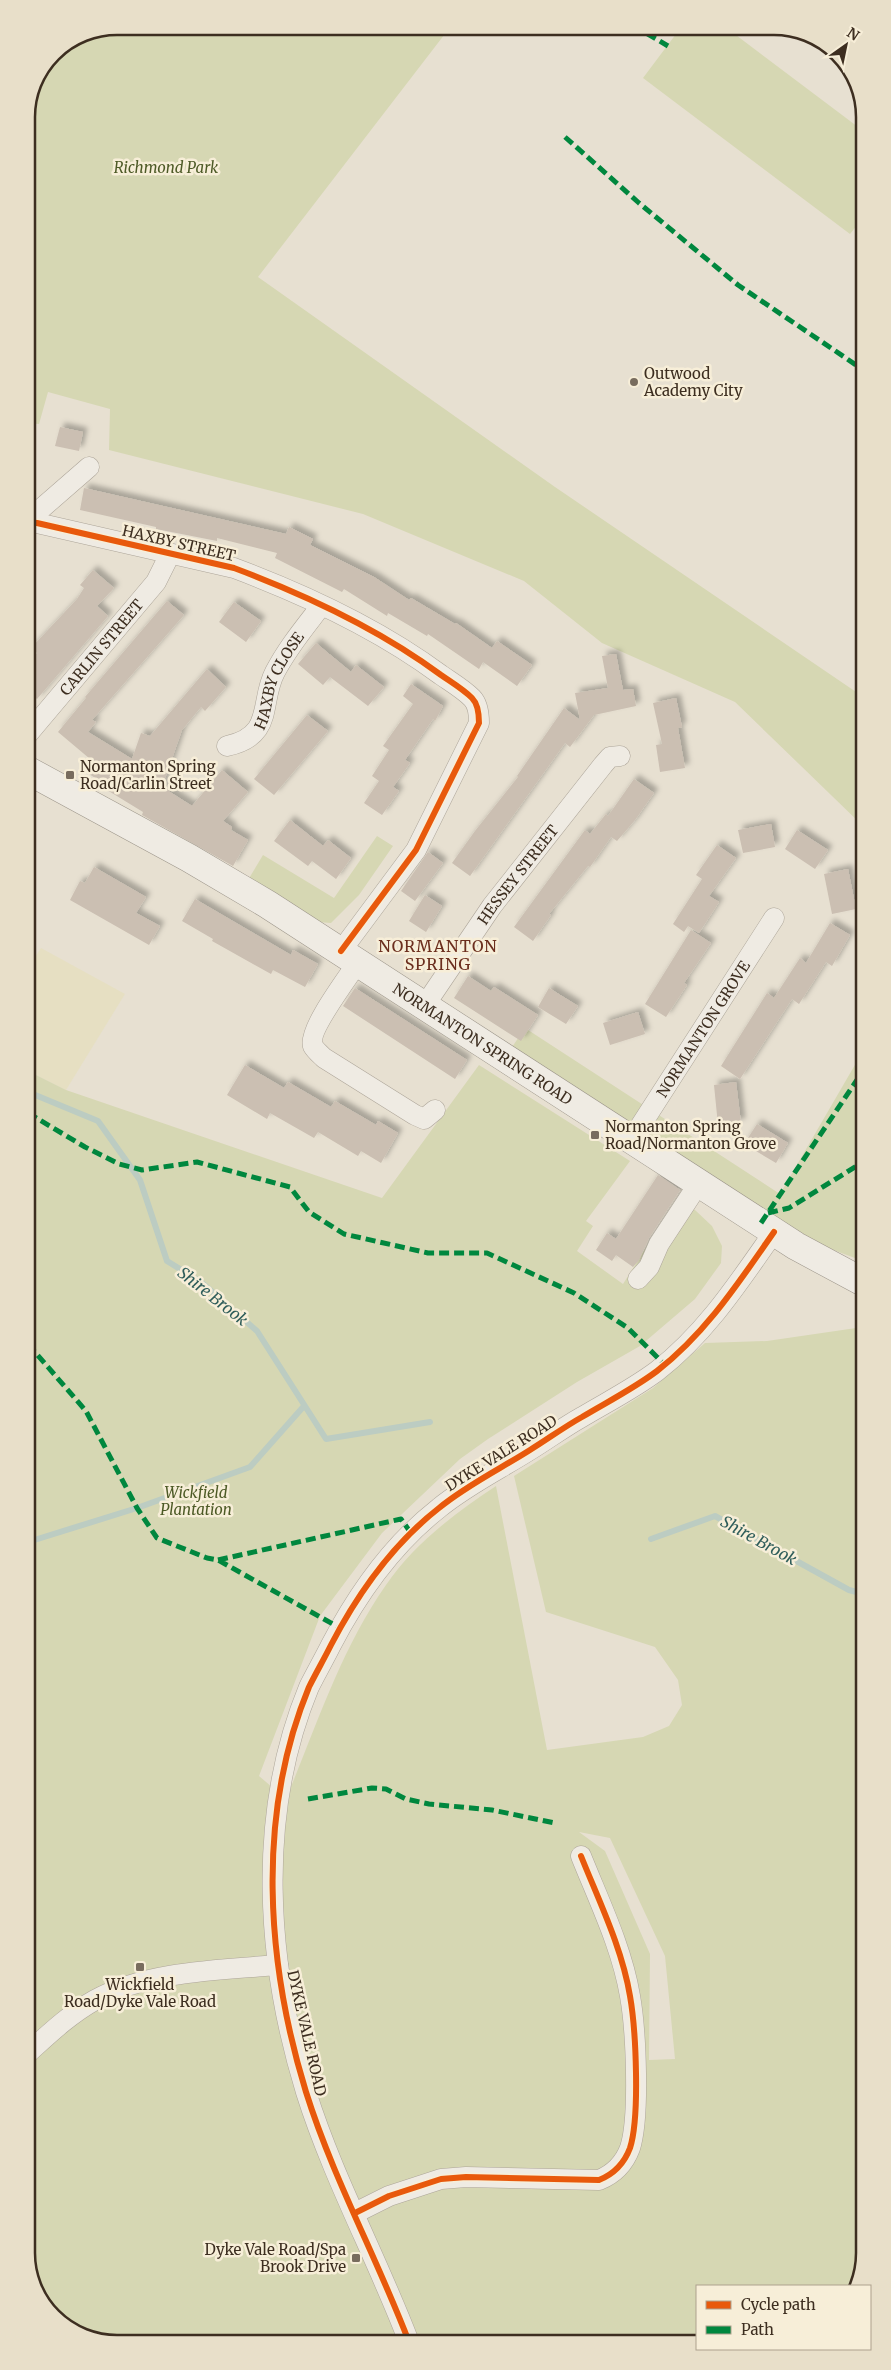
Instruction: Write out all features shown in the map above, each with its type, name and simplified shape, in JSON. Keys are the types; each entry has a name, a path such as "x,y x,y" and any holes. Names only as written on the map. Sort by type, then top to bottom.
{"main road":[{"name":"NORMANTON SPRING ROAD","path":"35,774 189,858 350,956 774,1232 812,1256 856,1278"}],"street":[{"name":"HAXBY STREET","path":"35,514 88,466"},
{"name":"HAXBY STREET","path":"35,522 234,568 265,580 381,635 425,663 473,698 479,711 479,722 416,850 350,956 312,1036 313,1046 324,1058 415,1115 424,1119 435,1110"},
{"name":"CARLIN STREET","path":"35,726 156,582 170,554"},
{"name":"HAXBY CLOSE","path":"227,746 236,744 252,735 263,720 274,674 287,650 321,606"},
{"name":"HESSEY STREET","path":"425,1005 498,898 603,764 610,758 620,756"},
{"name":"NORMANTON GROVE","path":"632,1140 774,918"},
{"path":"638,1279 649,1267 660,1244 699,1183"},
{"name":"DYKE VALE ROAD","path":"407,2335 308,2096 286,2011 278,1965 273,1907 273,1854 277,1808 290,1746 309,1687 340,1628 366,1586 398,1545 439,1507 482,1478 632,1388 658,1370 712,1318 774,1232"},
{"path":"355,2213 389,2196 441,2179 466,2177 599,2180 612,2174 621,2164 629,2150 634,2132 634,2035 630,1995 605,1915 581,1856"},
{"path":"35,2047 72,2014 96,1999 120,1988 179,1975 278,1965"}],"shaded area":[{"path":"41,948 125,994 66,1090 35,1074 35,957"}],"green space":[{"name":"Richmond Park","path":"117,35 444,35 258,277 555,487 856,692 856,819 735,702 602,643 524,581 363,514 109,450 110,409 48,392 39,424 35,424 35,112 41,86 49,71 59,59 71,49 86,41"},
{"path":"675,35 736,35 856,125 856,226 850,234 643,78"},
{"path":"377,836 393,846 359,895 331,923 318,922 248,880 263,855 334,898"},
{"path":"525,1028 780,1194 856,1063 856,1258 820,1245 508,1053"},
{"name":"Wickfield Plantation","path":"479,1065 630,1161 586,1221 593,1226 577,1251 623,1284 679,1195 712,1226 722,1246 721,1263 695,1299 640,1346 577,1382 460,1459 382,1533 320,1616 259,1776 286,1799 342,1662 386,1585 409,1556 436,1530 496,1486 547,1750 643,1737 669,1726 682,1705 678,1680 655,1647 546,1612 514,1476 653,1388 705,1343 767,1341 856,1328 856,2253 850,2285 696,2285 696,2335 112,2335 86,2329 76,2324 59,2311 49,2299 38,2274 35,2253 35,1074 66,1090 382,1198","holes":["579,1832 610,1838 665,1956 675,2059 649,2060 650,1954 605,1851"]}],"building":[{"path":"60,427 83,432 79,451 55,446"},
{"path":"84,488 286,534 289,527 313,539 310,545 374,577 409,600 411,598 456,623 492,648 497,641 532,665 517,686 483,662 479,669 428,634 427,636 388,613 387,616 344,589 342,592 275,558 277,553 217,538 217,541 156,529 156,527 80,510"},
{"path":"93,570 114,588 97,606 108,616 37,699 35,697 35,655 37,653 35,651 35,644 77,599 84,588 80,585"},
{"path":"167,601 184,615 92,720 96,722 88,732 132,759 141,733 150,736 207,669 226,687 205,711 201,707 182,730 162,787 192,806 222,770 248,792 223,821 232,827 231,830 248,840 233,866 142,815 143,812 107,790 109,787 89,774 96,764 58,732 85,697"},
{"path":"234,602 261,621 246,642 219,622"},
{"path":"316,643 351,672 356,665 384,687 368,706 330,677 323,685 298,664"},
{"path":"616,654 623,690 633,689 636,706 594,715 570,747 565,743 470,876 452,863 518,777 564,708 580,720 575,693 608,688 602,656"},
{"path":"411,684 443,706 435,721 433,719 405,760 410,763 393,787 399,791 382,815 364,803 379,781 372,776 389,750 383,746 413,704 403,696"},
{"path":"676,698 682,727 678,728 685,768 660,772 656,745 662,744 653,703"},
{"path":"307,715 328,731 274,795 254,779"},
{"path":"634,779 654,793 617,841 611,837 590,867 588,866 549,914 551,915 533,941 514,927 585,830 590,834 606,814 608,816"},
{"path":"290,820 323,846 328,840 351,858 336,879 312,861 308,866 274,841"},
{"path":"771,824 775,847 743,853 738,830"},
{"path":"797,830 828,850 815,869 785,849"},
{"path":"717,845 736,858 709,896 719,902 699,933 688,926 684,932 673,924 702,879 696,875"},
{"path":"428,852 443,863 415,901 401,891"},
{"path":"94,867 146,897 136,913 160,926 149,945 70,900 80,881 85,883"},
{"path":"848,869 856,909 832,914 824,874"},
{"path":"425,895 442,906 426,932 409,921"},
{"path":"195,899 291,955 293,950 318,964 305,987 273,970 271,974 212,941 213,939 182,921"},
{"path":"830,923 850,935 832,966 826,962 799,1004 792,999 740,1079 721,1066 767,993 774,998 800,958 806,963"},
{"path":"691,930 711,943 684,983 687,985 666,1017 645,1004"},
{"path":"468,976 491,991 494,987 538,1015 521,1041 454,998"},
{"path":"355,988 467,1060 455,1079 343,1006"},
{"path":"549,988 578,1006 566,1024 538,1007"},
{"path":"638,1012 645,1034 610,1045 603,1023"},
{"path":"245,1065 284,1088 288,1082 331,1107 335,1101 376,1125 378,1121 398,1133 381,1163 361,1151 358,1156 318,1132 314,1138 270,1113 267,1119 227,1095"},
{"path":"736,1082 741,1123 718,1125 714,1085"},
{"path":"757,1124 788,1143 776,1163 744,1144"},
{"path":"658,1175 680,1190 633,1267 616,1255 612,1261 596,1250 607,1233 616,1239"}],"waterway":[{"name":"Shire Brook","path":"35,1095 98,1121 140,1180 167,1261 201,1282 257,1331 326,1439 430,1422"},
{"path":"35,1540 137,1508 250,1467 304,1406"},
{"name":"Shire Brook","path":"651,1539 715,1516 849,1590 856,1592"}],"marked path":[{"path":"649,35 668,46"},
{"path":"565,137 639,203 738,285 856,365"},
{"path":"761,1223 856,1081"},
{"path":"35,1117 85,1147 119,1164 142,1170 197,1162 290,1187 309,1212 344,1234 428,1253 487,1253 574,1293 628,1328 664,1364"},
{"path":"768,1213 789,1208 856,1166"},
{"path":"35,1352 86,1411 137,1508 157,1538 207,1558 218,1560 340,1628"},
{"path":"218,1560 401,1519 411,1533"},
{"path":"308,1799 372,1788 386,1789 406,1799 429,1804 492,1810 555,1823"}],"cycle path":[{"path":"35,523 234,568 261,578 341,614 367,628 417,658 474,700 478,709 479,723 416,850 341,951"},
{"path":"406,2335 317,2124 292,2043 282,1992 275,1940 273,1889 274,1837 281,1786 292,1736 309,1687 342,1626 378,1570 407,1537 422,1522 461,1492 657,1371 675,1356 706,1324 735,1288 774,1232"},
{"path":"355,2213 389,2196 441,2179 466,2177 599,2180 609,2175 622,2164 630,2148 635,2116 635,2051 632,2011 622,1960 581,1856"}],"place":[{"name":"Outwood Academy City","path":"634,382"},
{"name":"Normanton Spring Road/Carlin Street","path":"70,775"},
{"name":"Normanton Spring Road/Normanton Grove","path":"595,1135"},
{"name":"Wickfield Road/Dyke Vale Road","path":"140,1967"},
{"name":"Dyke Vale Road/Spa Brook Drive","path":"356,2258"}],"district":[{"name":"NORMANTON SPRING","path":"438,955"}]}
